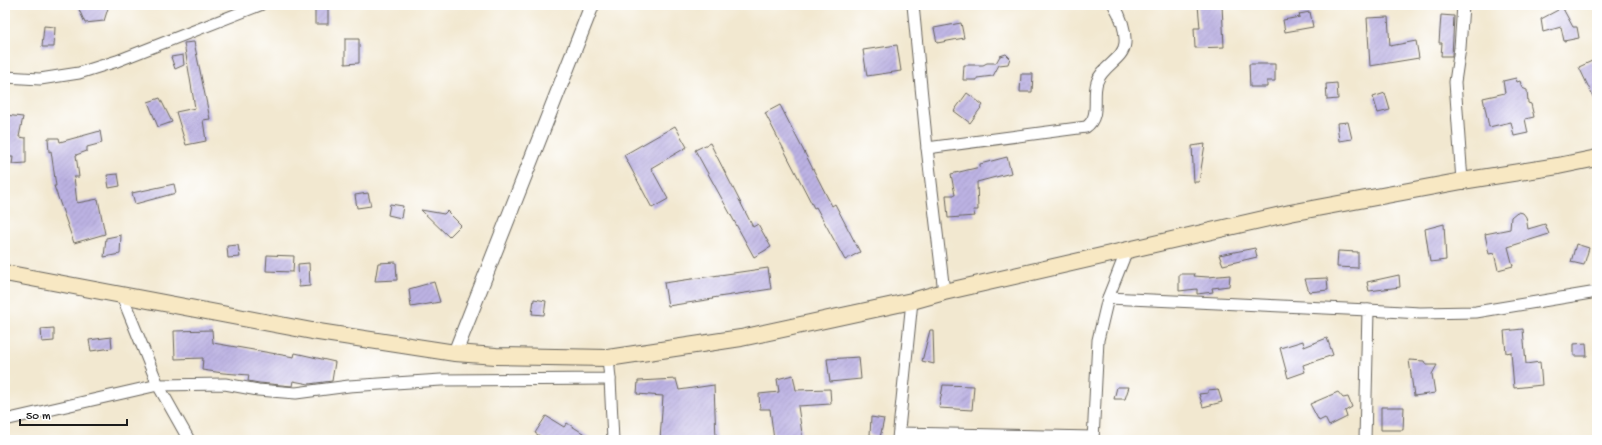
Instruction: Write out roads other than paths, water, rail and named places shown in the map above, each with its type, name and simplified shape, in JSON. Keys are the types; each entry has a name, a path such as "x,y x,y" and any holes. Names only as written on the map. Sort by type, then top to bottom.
{"main road":[{"path":"5,273 312,331 455,353 496,356 608,358 741,338 912,301 944,292 1290,213 1597,158"}],"street":[{"path":"5,77 40,79 79,73 117,62 260,5"},
{"path":"455,353 592,5"},
{"path":"913,5 926,148 944,292"},
{"path":"926,148 1086,127 1091,124 1094,118 1097,82 1102,73 1120,55 1126,44 1124,28 1114,5"},
{"path":"1462,181 1455,82 1460,48 1463,5"},
{"path":"912,301 898,436 1093,439 1098,340 1108,298 1127,250"},
{"path":"1108,298 1420,313 1476,312 1597,292"},
{"path":"122,296 158,385 189,440"},
{"path":"1365,440 1368,310"},
{"path":"608,358 613,440"},
{"path":"5,420 158,385 225,384 258,390 296,393 349,386 441,380 610,378"}]}
